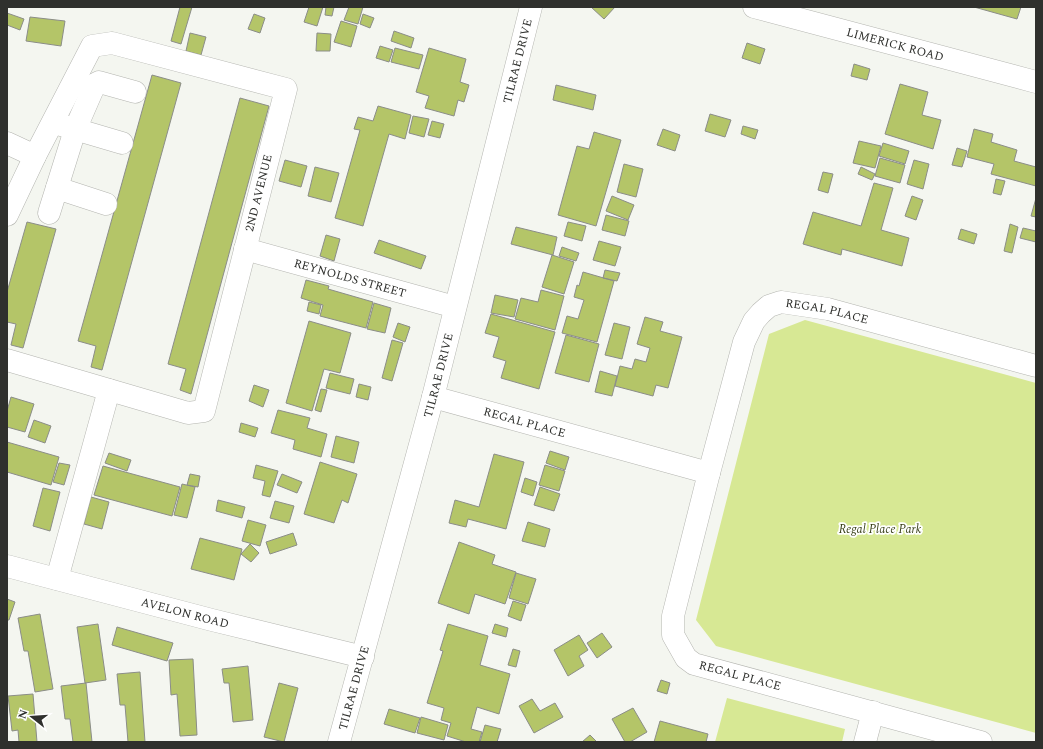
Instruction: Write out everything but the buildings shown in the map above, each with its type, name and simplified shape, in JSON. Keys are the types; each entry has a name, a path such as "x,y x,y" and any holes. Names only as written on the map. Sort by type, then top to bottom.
{"street":[{"name":"TILRAE DRIVE","path":"339,742 433,397 532,7"},
{"name":"LIMERICK ROAD","path":"754,7 1036,82"},
{"name":"2ND AVENUE","path":"7,215 35,156 92,46 112,44 286,89 204,411 188,413 7,360"},
{"path":"49,213 76,130 95,84 99,82 136,92"},
{"path":"52,123 122,143"},
{"path":"7,143 35,156"},
{"path":"57,188 106,204"},
{"name":"REYNOLDS STREET","path":"245,248 455,307"},
{"name":"REGAL PLACE","path":"981,742 694,664 686,658 673,634 673,616 744,342 754,321 769,306 781,302 828,309 1036,366"},
{"path":"57,579 108,390"},
{"name":"REGAL PLACE","path":"433,397 709,473"},
{"name":"AVELON ROAD","path":"7,566 212,620 363,657"},
{"path":"865,742 873,712"}],"green space":[{"name":"Regal Place Park","path":"805,320 1036,383 1036,733 716,646 696,620 769,334"},
{"path":"727,698 845,729 842,742 715,742"}]}
